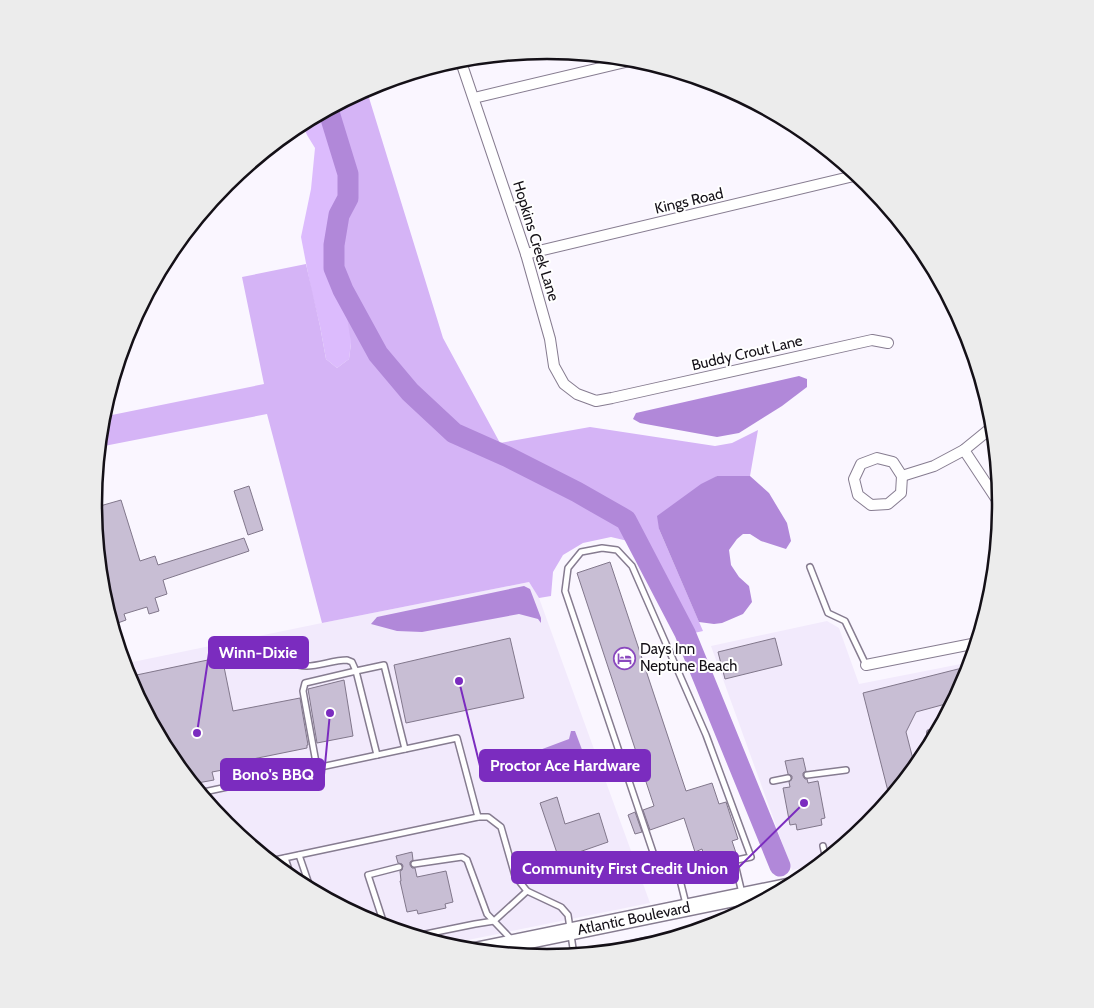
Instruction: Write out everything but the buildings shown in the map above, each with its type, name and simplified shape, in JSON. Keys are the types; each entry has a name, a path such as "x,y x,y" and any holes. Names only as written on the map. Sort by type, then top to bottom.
{"highway":[{"name":"Atlantic Boulevard","path":"500,946 769,891"}],"street":[{"path":"474,98 615,64"},
{"name":"Hopkins Creek Lane","path":"463,67 526,254 550,339 554,366 564,384 577,394 596,401 612,398"},
{"name":"Kings Road","path":"526,254 849,177"},
{"name":"Buddy Crout Lane","path":"612,398 872,340 888,343"},
{"path":"902,476 934,466 964,450 986,431"},
{"path":"964,450 992,492"},
{"path":"877,458 893,462 902,476 900,493 888,504 872,505 858,496 854,479 861,464 877,458"},
{"path":"866,665 970,644"}],"lane":[{"path":"602,548 617,550 632,566 706,735 751,857 678,872 661,876 565,591 568,568 581,552 602,548"},
{"path":"810,568 828,613 845,621 866,665"},
{"path":"248,645 282,660 302,666 340,660 352,662 356,671 377,755"},
{"path":"316,768 303,691 305,683 384,665 405,749"},
{"path":"206,791 457,738 478,817"},
{"path":"807,775 846,770"},
{"path":"773,781 788,778"},
{"path":"279,859 478,817 488,817 501,827 515,876 528,891 561,907 568,915 573,948"},
{"path":"823,846 824,852"},
{"path":"299,855 307,879"},
{"path":"414,864 462,857 467,860 487,914 515,943"},
{"path":"285,858 287,865"},
{"path":"734,860 742,896"},
{"path":"382,917 368,875 399,867"},
{"path":"678,872 687,907"},
{"path":"429,933 494,921 528,891"}],"shaded area":[{"path":"369,97 443,338 500,443 590,427 715,446 732,443 758,430 750,476 717,476 659,529 703,631 681,636 632,542 611,537 583,543 563,555 553,572 551,596 539,598 529,582 322,623 267,414 106,446 110,415 264,384 242,277 306,264 326,359 337,368 349,359 351,343 342,285 346,213 353,185 348,158 333,113"},
{"path":"333,113 348,158 353,185 346,213 351,343 349,359 337,368 326,359 301,237 311,189 315,148 305,131"},
{"path":"799,376 807,379 807,387 782,406 739,433 717,437 640,423 633,419 636,413"},
{"path":"717,476 750,476 769,493 787,523 791,541 786,549 761,541 750,534 743,534 737,539 729,550 731,565 739,577 749,586 752,602 743,614 722,623 714,624 699,622 659,529 657,516 701,484"},
{"path":"529,582 539,598 650,903 460,941 404,926 350,903 324,890 253,839 212,798 177,751 161,727 131,662"},
{"path":"524,586 530,589 541,618 541,623 538,619 519,614 422,632 397,631 371,624 377,617"},
{"path":"827,621 839,628 859,684 962,664 933,727 882,798 841,839 802,868 792,870 711,646"},
{"path":"571,731 575,731 584,755 580,763 546,781 539,778 534,757 537,751 569,739"}],"waterway":[{"path":"330,115 348,174 348,198 339,215 334,245 334,268 343,290 378,354 410,392 454,433 508,457 577,492 626,520 685,633 780,866"}],"place":[{"name":"Days Inn Neptune Beach","path":"624,658"},
{"name":"Proctor Ace Hardware","path":"459,681"},
{"name":"Bono's BBQ","path":"330,713"},
{"name":"Winn-Dixie","path":"197,733"},
{"name":"Community First Credit Union","path":"804,803"}]}
